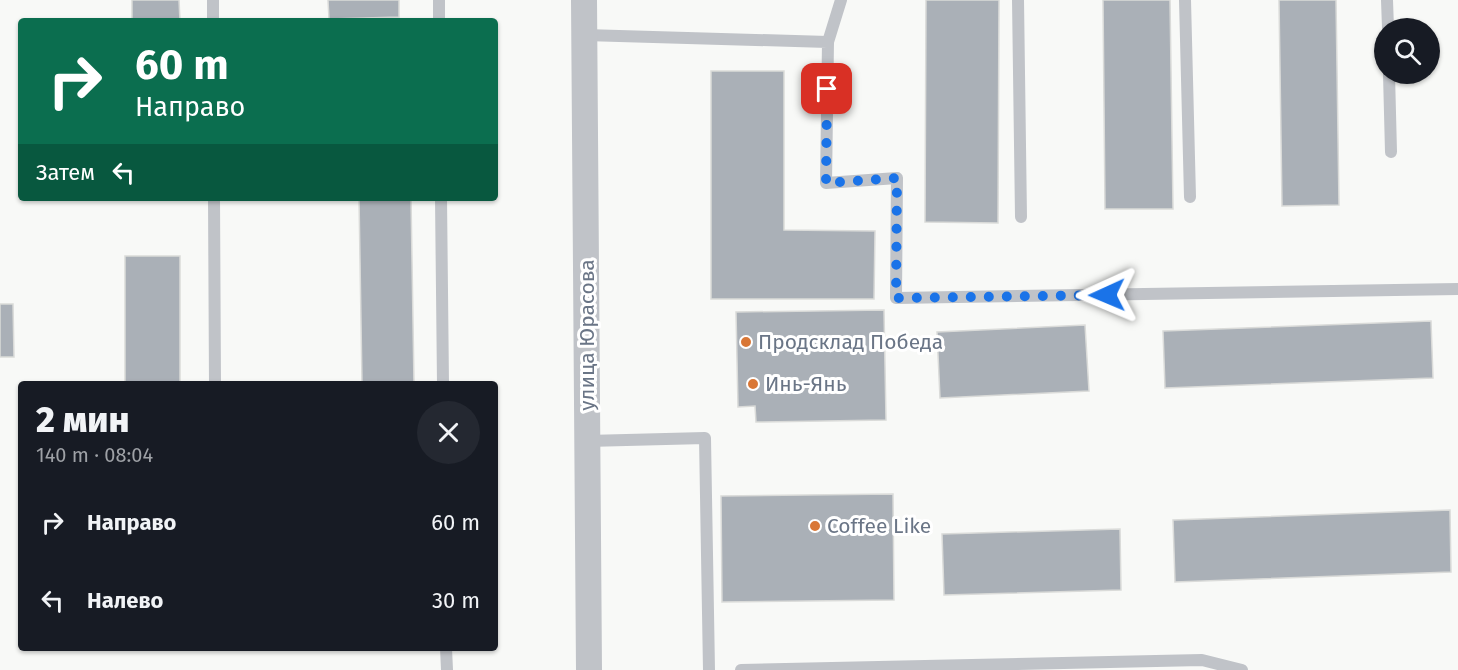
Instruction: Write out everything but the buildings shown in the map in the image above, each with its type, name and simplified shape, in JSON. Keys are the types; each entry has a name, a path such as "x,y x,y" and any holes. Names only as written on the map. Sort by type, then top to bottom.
{"street":[{"name":"улица Юрасова","path":"584,0 589,670"}],"lane":[{"path":"213,0 213,18"},
{"path":"439,0 439,18"},
{"path":"841,0 828,42 826,183 897,178 896,298 1458,289"},
{"path":"1018,0 1021,218"},
{"path":"1185,0 1190,197"},
{"path":"1387,0 1388,18"},
{"path":"585,35 828,42"},
{"path":"1389,84 1391,152"},
{"path":"214,201 215,381"},
{"path":"441,201 443,381"},
{"path":"587,441 705,438 709,670"},
{"path":"446,651 447,670"},
{"path":"741,670 1202,660 1242,670"}],"place":[{"name":"Продсклад Победа","path":"746,342"},
{"name":"Инь-Янь","path":"753,384"},
{"name":"Coffee Like","path":"815,526"}],"route":[{"path":"827,89 826,183 897,178 896,298 1107,295"}]}
